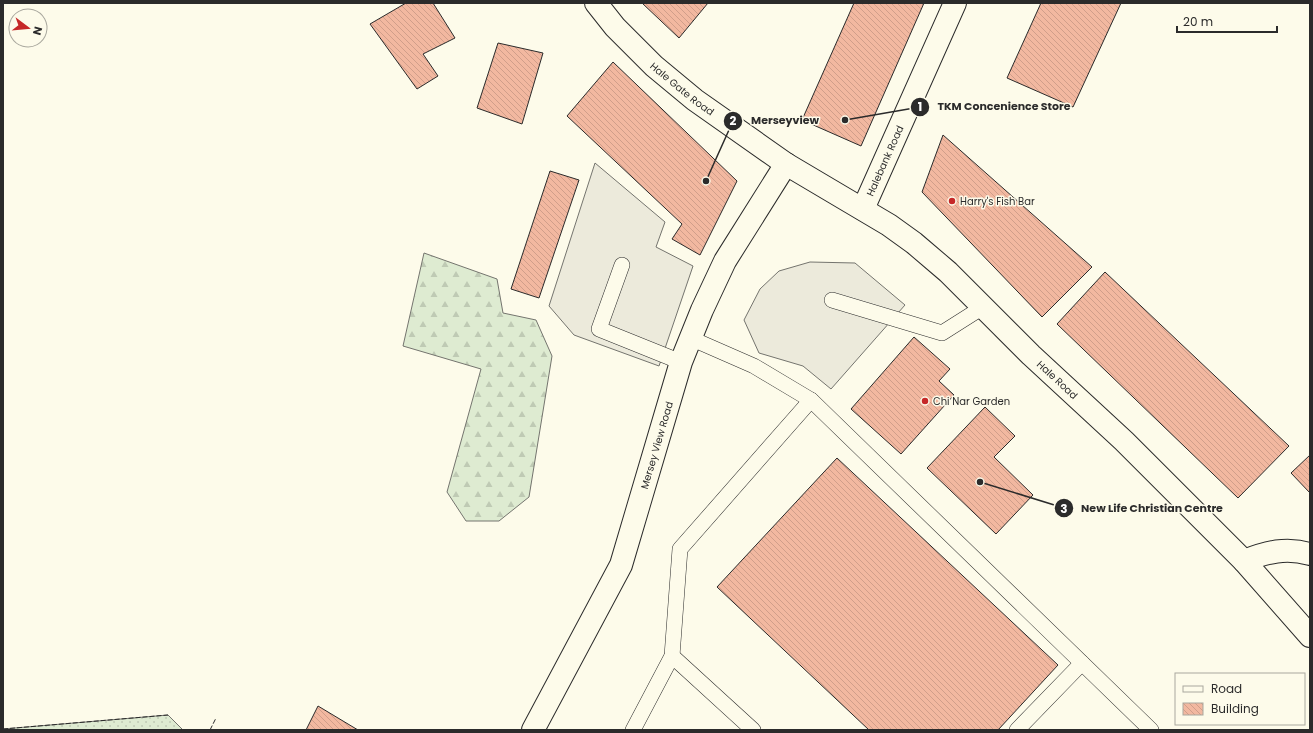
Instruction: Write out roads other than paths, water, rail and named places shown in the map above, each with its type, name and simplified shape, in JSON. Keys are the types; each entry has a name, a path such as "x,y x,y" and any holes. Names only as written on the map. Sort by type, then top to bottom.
{"street":[{"name":"Hale Gate Road","path":"596,3 615,27 654,66 695,100 786,164 863,209"},
{"name":"Halebank Road","path":"863,209 955,3"},
{"name":"Mersey View Road","path":"533,730 621,565 681,362 702,310 725,261 786,164"},
{"name":"Hale Road","path":"863,209 914,243 948,272 1031,355 1124,441 1244,561 1310,636"},
{"path":"1244,561 1265,553 1283,550 1300,551 1310,554"}],"lane":[{"path":"622,265 599,329 681,362"},
{"path":"832,300 942,333 983,307"},
{"path":"690,338 754,366 811,400 1151,730"},
{"path":"633,730 672,656 680,549 811,400"},
{"path":"672,656 753,730"},
{"path":"1017,730 1082,663"}],"place":[{"name":"TKM Concenience Store","path":"845,120"},
{"name":"Merseyview","path":"706,181"},
{"name":"Harry's Fish Bar","path":"952,201"},
{"name":"Chi Nar Garden","path":"925,401"},
{"name":"New Life Christian Centre","path":"980,482"}]}
